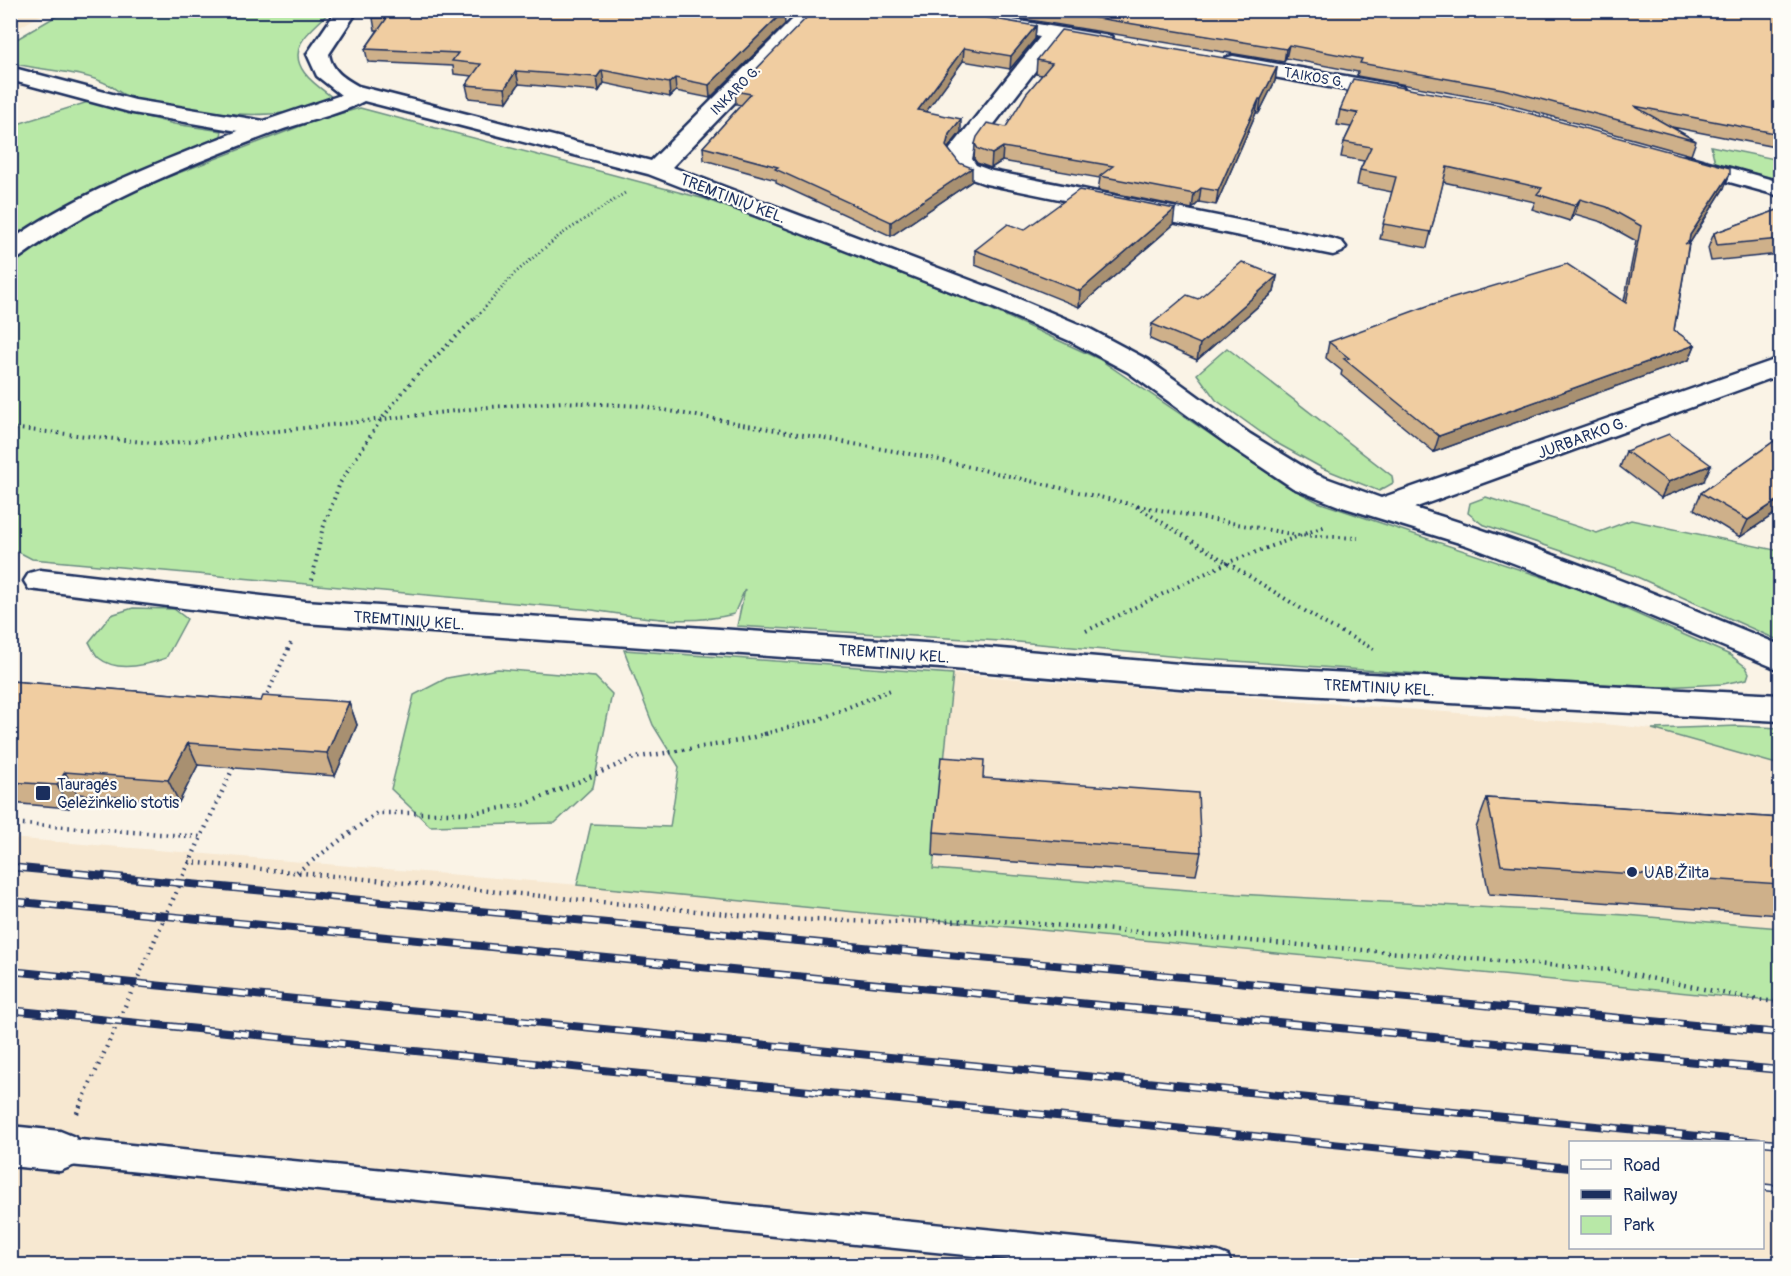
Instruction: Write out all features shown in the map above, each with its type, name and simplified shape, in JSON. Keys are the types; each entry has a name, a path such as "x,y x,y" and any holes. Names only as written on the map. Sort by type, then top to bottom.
{"street":[{"name":"TREMTINIŲ KEL.","path":"348,10 318,54 319,65 330,78 359,95 656,169 1003,302 1080,335 1138,366 1240,440 1294,475 1350,499 1477,538 1593,581 1780,658"},
{"path":"912,10 1130,46"},
{"path":"785,16 811,14"},
{"name":"INKARO G.","path":"656,169 811,14"},
{"path":"1054,33 962,149 960,160 968,170 986,177 1333,247"},
{"name":"TAIKOS G.","path":"1211,59 1418,96"},
{"path":"10,73 133,106 193,118 265,128"},
{"path":"10,253 65,216 116,190 265,128 340,105 359,95"},
{"path":"1670,158 1780,189"},
{"name":"JURBARKO G.","path":"1384,508 1780,366"},
{"name":"TREMTINIŲ KEL.","path":"40,581 305,612 954,657 1204,678 1765,708 1776,695 1780,685 1768,662 1749,645"},
{"path":"10,1146 60,1151"}],"lane":[{"path":"60,1151 1218,1266"}],"path":[{"path":"1518,112 1575,121"},
{"path":"260,709 305,612 322,531 340,483 380,421 414,378 471,323 514,274 559,236 639,184 656,169"},
{"path":"10,428 162,444 563,402 641,406 938,459 1134,505 1297,536 1364,539"},
{"path":"1134,505 1326,624 1376,650"},
{"path":"1032,664 1109,619 1229,562 1297,536 1384,508"},
{"path":"297,872 377,813 472,813 526,804 634,758 739,741 817,720 931,676 954,657"},
{"path":"60,1151 236,762"},
{"path":"10,823 201,837"},
{"path":"189,862 779,919 883,922 991,920 1610,970 1758,1000 1780,1002"}],"shaded area":[{"path":"11,10 48,10 48,11 11,32"},
{"path":"953,674 1652,729 1780,765 1780,928 1626,915 1237,894 933,869"},
{"path":"10,838 713,896 1780,1002 1780,1265 11,1265"}],"green space":[{"path":"65,11 330,11 311,30 301,43 298,52 301,68 306,75 332,97 311,107 292,111 269,114 218,113 144,101 123,94 109,85 86,76 11,63 10,43"},
{"path":"88,102 174,124 222,131 221,136 126,176 55,211 11,243 11,126"},
{"path":"360,108 705,199 843,250 988,308 1099,359 1285,485 1318,502 1587,592 1730,655 1746,667 1749,673 1747,679 1723,684 1662,687 1479,678 1191,658 1018,642 737,626 745,589 734,614 716,618 663,619 592,610 32,559 11,548 10,262 31,246 119,196 311,122"},
{"path":"1711,146 1780,160 1779,180 1715,163"},
{"path":"1227,348 1392,476 1393,483 1379,491 1322,468 1273,441 1216,400 1197,374"},
{"path":"1486,497 1597,533 1631,520 1780,551 1780,641 1635,576 1482,524 1468,513 1470,503"},
{"path":"133,608 174,609 187,619 166,658 132,666 106,663 98,657 89,642 111,615"},
{"path":"624,650 953,674 933,869 1237,894 1626,915 1780,928 1780,1002 577,885 591,824 670,827 679,767 653,725"},
{"path":"498,669 595,677 612,694 593,787 555,823 430,826 391,789 414,695 447,678"},
{"path":"1739,726 1780,728 1780,765 1652,729"}],"building":[{"path":"378,10 784,11 709,85 675,78 669,83 602,70 597,77 516,71 505,88 466,85 481,64 452,61 458,53 365,49 387,18 373,18"},
{"path":"814,10 942,10 1036,26 1011,56 964,48 918,110 961,119 949,134 946,146 959,163 972,168 891,222 775,169 778,167 703,147 751,94 735,91"},
{"path":"1048,10 1780,10 1780,134 1634,106 1696,141 1503,89 1360,63 1362,59 1289,45 1286,49"},
{"path":"1061,30 1277,67 1259,99 1218,191 1201,188 1194,194 1100,176 1113,166 1003,147 992,154 978,149 975,144 977,137 987,123 1006,127 1026,94 1052,63 1037,60"},
{"path":"1353,79 1499,105 1730,168 1730,174 1685,244 1689,242 1674,330 1695,345 1439,436 1344,359 1349,358 1329,342 1430,305 1567,264 1626,303 1641,226 1607,207 1580,199 1575,206 1537,194 1542,188 1447,167 1431,232 1383,224 1396,177 1360,170 1371,147 1344,142 1358,113 1340,110"},
{"path":"1079,190 1175,209 1080,291 975,250 1008,224 1024,230"},
{"path":"1780,209 1780,239 1717,245 1714,233"},
{"path":"1242,262 1277,276 1200,344 1152,324 1187,295 1198,299"},
{"path":"1669,434 1711,465 1668,482 1626,451"},
{"path":"1780,437 1780,499 1748,520 1701,493"},
{"path":"10,681 261,701 263,696 349,702 327,753 188,743 168,780 65,772 57,785 10,782"},
{"path":"941,757 984,760 983,778 1198,793 1201,852 934,832"},
{"path":"1487,798 1780,818 1780,884 1501,865"}],"railway":[{"path":"10,867 1780,1033"},
{"path":"10,901 1780,1070"},
{"path":"10,971 1749,1141"},
{"path":"10,1010 1569,1168"},
{"path":"1764,1142 1780,1144"},
{"path":"1764,1187 1780,1189"}],"place":[{"name":"Tauragės Geležinkelio stotis","path":"43,793"},
{"name":"UAB Žilta","path":"1632,872"}]}
